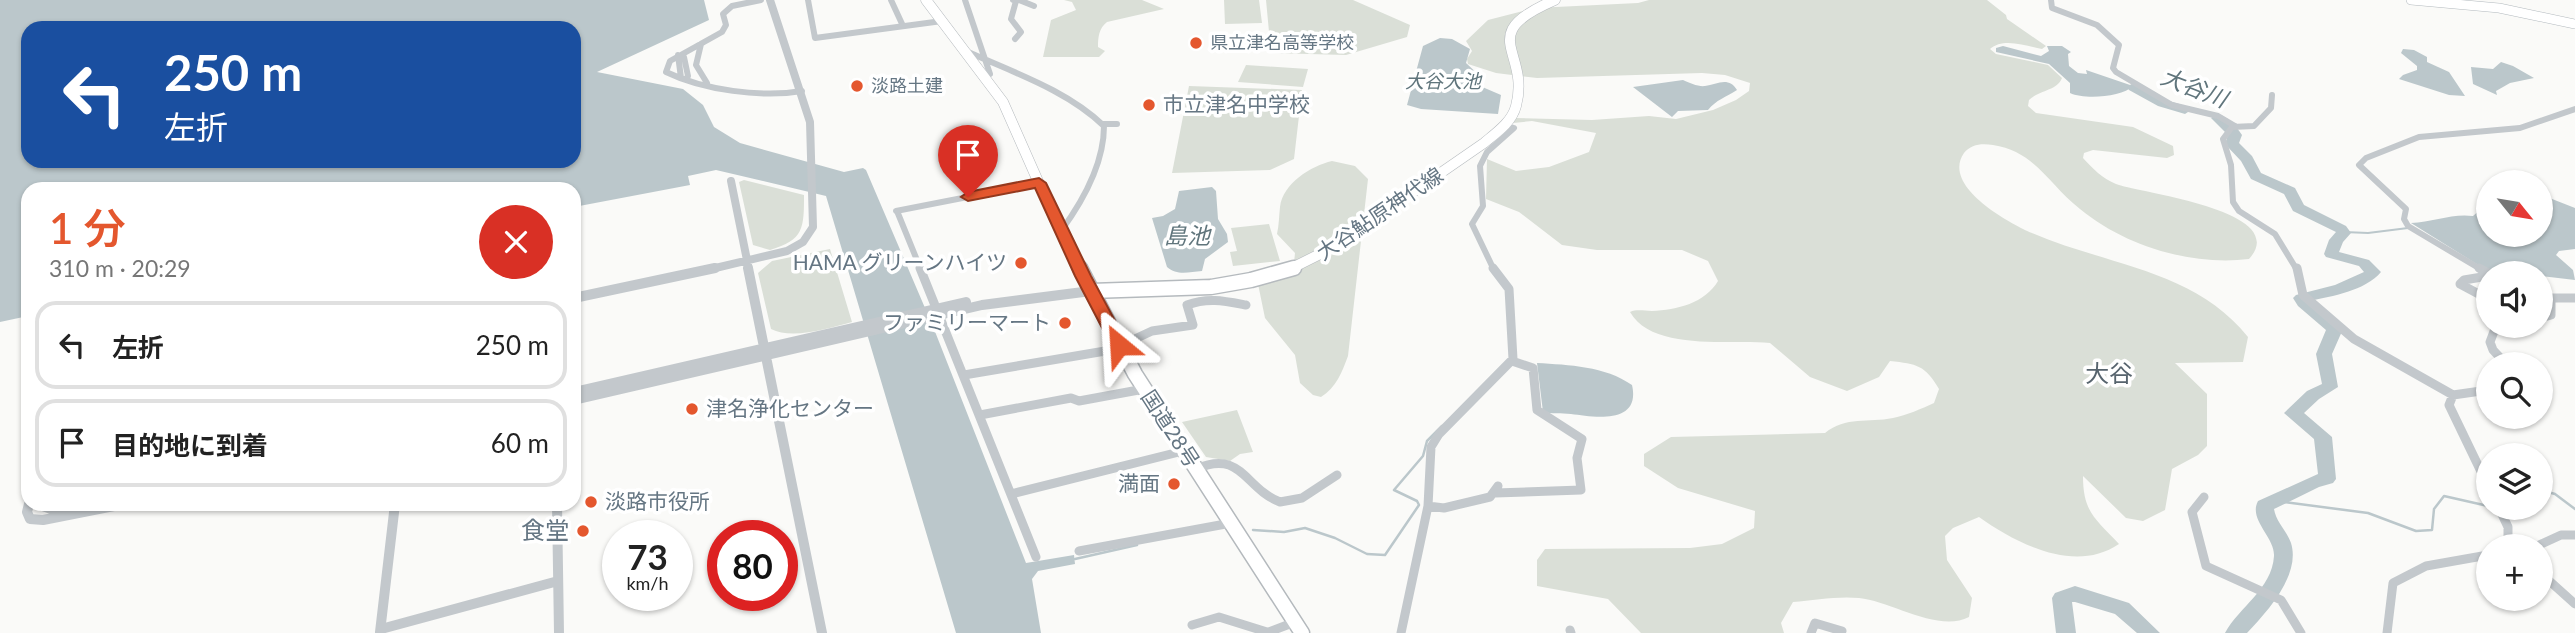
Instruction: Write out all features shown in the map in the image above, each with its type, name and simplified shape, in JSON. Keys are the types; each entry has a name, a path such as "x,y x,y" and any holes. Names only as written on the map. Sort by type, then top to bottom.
{"main road":[{"name":"国道28号","path":"926,0 1007,110 1061,230 1119,345 1183,451 1299,627"},
{"name":"大谷鮎原神代線","path":"1091,291 1211,287 1251,280 1297,267 1332,248 1484,143 1504,125 1514,110 1518,94 1508,51 1511,31 1525,14 1555,0"},
{"path":"2411,0 2499,8 2575,24"}],"street":[{"path":"761,0 727,9 724,12 726,25 722,32 678,55 665,69 671,76 758,93 779,95 802,91"},
{"path":"581,296 787,251 804,241 813,226 810,122 770,0"},
{"path":"808,0 815,38 942,21"},
{"path":"891,0 903,26"},
{"path":"965,0 990,74 984,77"},
{"path":"1015,39 1021,34 1020,28 1011,19 1017,0 1034,6"},
{"path":"2051,0 2052,8 2097,25 2119,45 2113,68 2116,72 2172,105 2218,116 2235,127 2254,126 2271,108 2272,95"},
{"path":"701,44 695,58 698,74 707,83"},
{"path":"964,50 1074,103 1103,124 1117,124"},
{"path":"678,55 683,79"},
{"path":"721,81 758,93"},
{"path":"2476,268 2408,226 2404,219 2406,209 2359,165 2365,158 2386,155 2403,143 2419,137 2520,128 2575,109"},
{"path":"1061,230 1074,215 1096,167 1104,145 1103,124"},
{"path":"1401,633 1428,506 1433,442 1512,362 1509,289 1488,262 1472,225 1483,206 1479,180 1480,166 1486,152 1514,128 1504,125"},
{"path":"2235,127 2223,139 2231,165 2233,202 2239,211 2275,234 2297,268 2303,295 2354,340 2453,395 2476,392"},
{"path":"731,181 822,633"},
{"path":"1037,556 896,211 1039,183"},
{"path":"2476,278 2464,280 2460,284 2476,293"},
{"path":"581,398 936,312 1091,291"},
{"path":"964,375 1111,350 1119,345 1129,344 1152,331 1193,325 1187,305 1199,300 1211,298 1246,305"},
{"path":"2553,298 2575,298"},
{"path":"581,391 764,352"},
{"path":"1428,506 1444,508 1490,498 1496,489 1581,490 1577,458 1582,439 1537,411 1532,368 1512,362"},
{"path":"980,415 1071,398 1079,401 1144,389"},
{"path":"2453,395 2449,405 2476,461"},
{"path":"1011,494 1183,451"},
{"path":"1196,469 1219,462 1230,464 1271,497 1285,503 1299,499 1337,475"},
{"path":"2204,497 2192,512 2206,566 2267,593 2286,605 2292,623 2301,633"},
{"path":"27,511 30,519 43,520 89,511"},
{"path":"394,511 381,631 558,581"},
{"path":"557,511 559,633"},
{"path":"1079,551 1231,523"},
{"path":"2553,539 2561,535 2575,535"},
{"path":"2387,633 2393,583 2404,574 2435,564 2476,557"},
{"path":"2553,584 2575,604"},
{"path":"1192,625 1219,617 1266,632 1299,627"},
{"path":"1811,633 1815,623 1842,631"}],"shaded area":[{"path":"1064,0 1142,0 1164,9 1107,22 1099,36 1098,47 1105,51 1099,57 1043,57 1051,20 1076,10 1072,2"},
{"path":"1224,0 1259,0 1262,23 1225,24"},
{"path":"1266,0 1353,0 1410,25 1407,37 1346,55 1271,53"},
{"path":"1649,0 1987,0 2006,15 2007,19 2046,46 2042,49 2008,43 1995,45 1990,49 1996,54 2048,65 2062,78 2056,86 2029,100 2028,106 2036,113 2133,127 2173,146 2174,155 2167,158 2093,150 2084,153 2083,158 2102,176 2116,184 2208,206 2232,216 2250,228 2257,242 2249,259 2182,256 2138,243 2098,222 2080,209 2041,170 2008,148 1989,144 1973,146 1964,153 1959,166 1969,190 2008,221 2060,244 2176,283 2227,315 2248,337 2243,362 2175,363 2207,394 2207,446 2198,455 2172,469 2165,510 2143,521 2126,518 2083,476 2088,507 2119,544 2102,553 2065,556 2047,552 2011,537 1979,517 1953,528 1945,536 1947,560 1972,598 1969,617 1957,621 1929,619 1872,600 1843,597 1793,602 1781,623 1784,633 1641,633 1608,599 1537,586 1537,560 1545,549 1690,548 1722,544 1754,528 1755,511 1678,488 1644,466 1644,454 1671,437 1825,433 1849,422 1893,418 1914,412 1934,403 1939,389 1919,367 1890,361 1879,377 1847,391 1810,377 1770,343 1694,341 1656,333 1641,325 1630,312 1671,309 1690,304 1706,295 1718,281 1708,261 1682,250 1597,250 1562,245 1519,212 1486,199 1487,159 1516,171 1549,167 1589,152 1596,133 1532,121 1513,123 1516,118 1592,120 1649,116 1676,119 1713,110 1749,91 1750,83 1725,75 1702,73 1537,78 1496,73 1468,64 1467,59 1472,51 1466,41 1488,20 1535,8 1638,3"},
{"path":"1246,65 1308,69 1303,87 1238,82"},
{"path":"1189,86 1302,90 1294,159 1270,170 1172,173"},
{"path":"1332,161 1355,166 1368,179 1348,356 1335,384 1321,397 1313,395 1300,383 1295,355 1265,318 1258,284 1294,263 1295,253 1277,234 1280,207 1286,190 1307,171"},
{"path":"744,180 804,195 800,231 790,242 770,250 753,245 739,182"},
{"path":"1269,224 1280,261 1233,266 1230,252 1237,251 1231,228"},
{"path":"830,249 852,322 800,333 771,329 758,273 772,261"},
{"path":"1237,410 1253,452 1240,454 1230,461 1206,457 1182,422"}],"water":[{"path":"0,0 704,0 709,20 597,72 683,89 703,105 714,127 740,143 844,172 863,168 866,170 934,329 1026,563 1074,555 1075,564 1038,571 1032,579 1041,633 956,633 826,196 716,170 688,176 690,185 581,206 581,182 21,182 21,318 0,322"},
{"name":"大谷大池","path":"1440,38 1452,39 1470,49 1466,63 1481,77 1480,86 1501,95 1498,114 1421,109 1407,105 1423,46"},
{"path":"2003,46 2041,56 2049,51 2047,46 2062,46 2071,52 2068,54 2069,66 2078,73 2087,74 2086,70 2133,86 2121,93 2094,97 2070,93 2070,83 2049,64 1996,52 1996,48"},
{"path":"2403,49 2414,50 2427,57 2427,62 2449,72 2465,96 2449,95 2399,79 2417,70 2417,66 2401,53"},
{"path":"2501,62 2534,78 2510,83 2496,91 2497,95 2473,84 2471,67 2493,69"},
{"path":"1683,80 1703,86 1727,82 1737,90 1708,110 1678,111 1672,117 1633,87"},
{"name":"島池","path":"1212,187 1216,191 1218,219 1227,234 1228,242 1205,259 1202,271 1175,272 1167,267 1152,218 1163,216 1175,209 1179,191"},
{"path":"2553,199 2575,208 2575,249 2559,251 2556,255 2573,270 2575,280 2553,277 2553,261 2476,261 2476,264 2411,223 2473,216 2476,213 2476,247 2553,247"},
{"path":"1537,363 1599,370 1621,379 1632,385 1633,398 1630,407 1623,413 1603,417 1543,412"}],"waterway":[{"name":"大谷川","path":"2133,87 2162,103 2185,110"},
{"name":"大谷川","path":"2217,118 2226,123 2235,135 2232,144 2247,159 2256,176 2290,191 2298,208 2341,229 2344,233 2336,240 2331,254 2364,263 2373,272 2351,284 2301,298 2303,303 2335,329 2324,354 2330,387 2313,395 2293,413 2323,437 2327,479 2315,481 2265,506 2268,521 2282,545 2281,568 2269,592 2235,633"},
{"path":"2344,232 2368,233 2408,228"},
{"path":"1253,530 1284,532 1305,528 1335,538 1367,554 1385,555 1419,505 1417,501 1394,490 1423,456 1427,441 1442,426"},
{"path":"2553,493 2575,509"},
{"path":"2276,501 2368,513 2416,531 2432,530 2434,509 2444,496 2476,503"},
{"path":"1075,559 1137,545"},
{"name":"大谷川","path":"2066,633 2062,598 2075,594 2122,608 2150,633"}],"place":[{"name":"県立津名高等学校","path":"1196,43"},
{"name":"淡路土建","path":"857,86"},
{"name":"市立津名中学校","path":"1149,105"},
{"name":"HAMA グリーンハイツ","path":"1021,263"},
{"name":"ファミリーマート","path":"1065,323"},
{"name":"津名浄化センター","path":"692,409"},
{"name":"満面","path":"1174,484"},
{"name":"淡路市役所","path":"591,502"},
{"name":"食堂","path":"583,531"}],"district":[{"name":"大谷","path":"2109,374"}],"route":[{"path":"968,197 1039,183 1119,345"}]}
